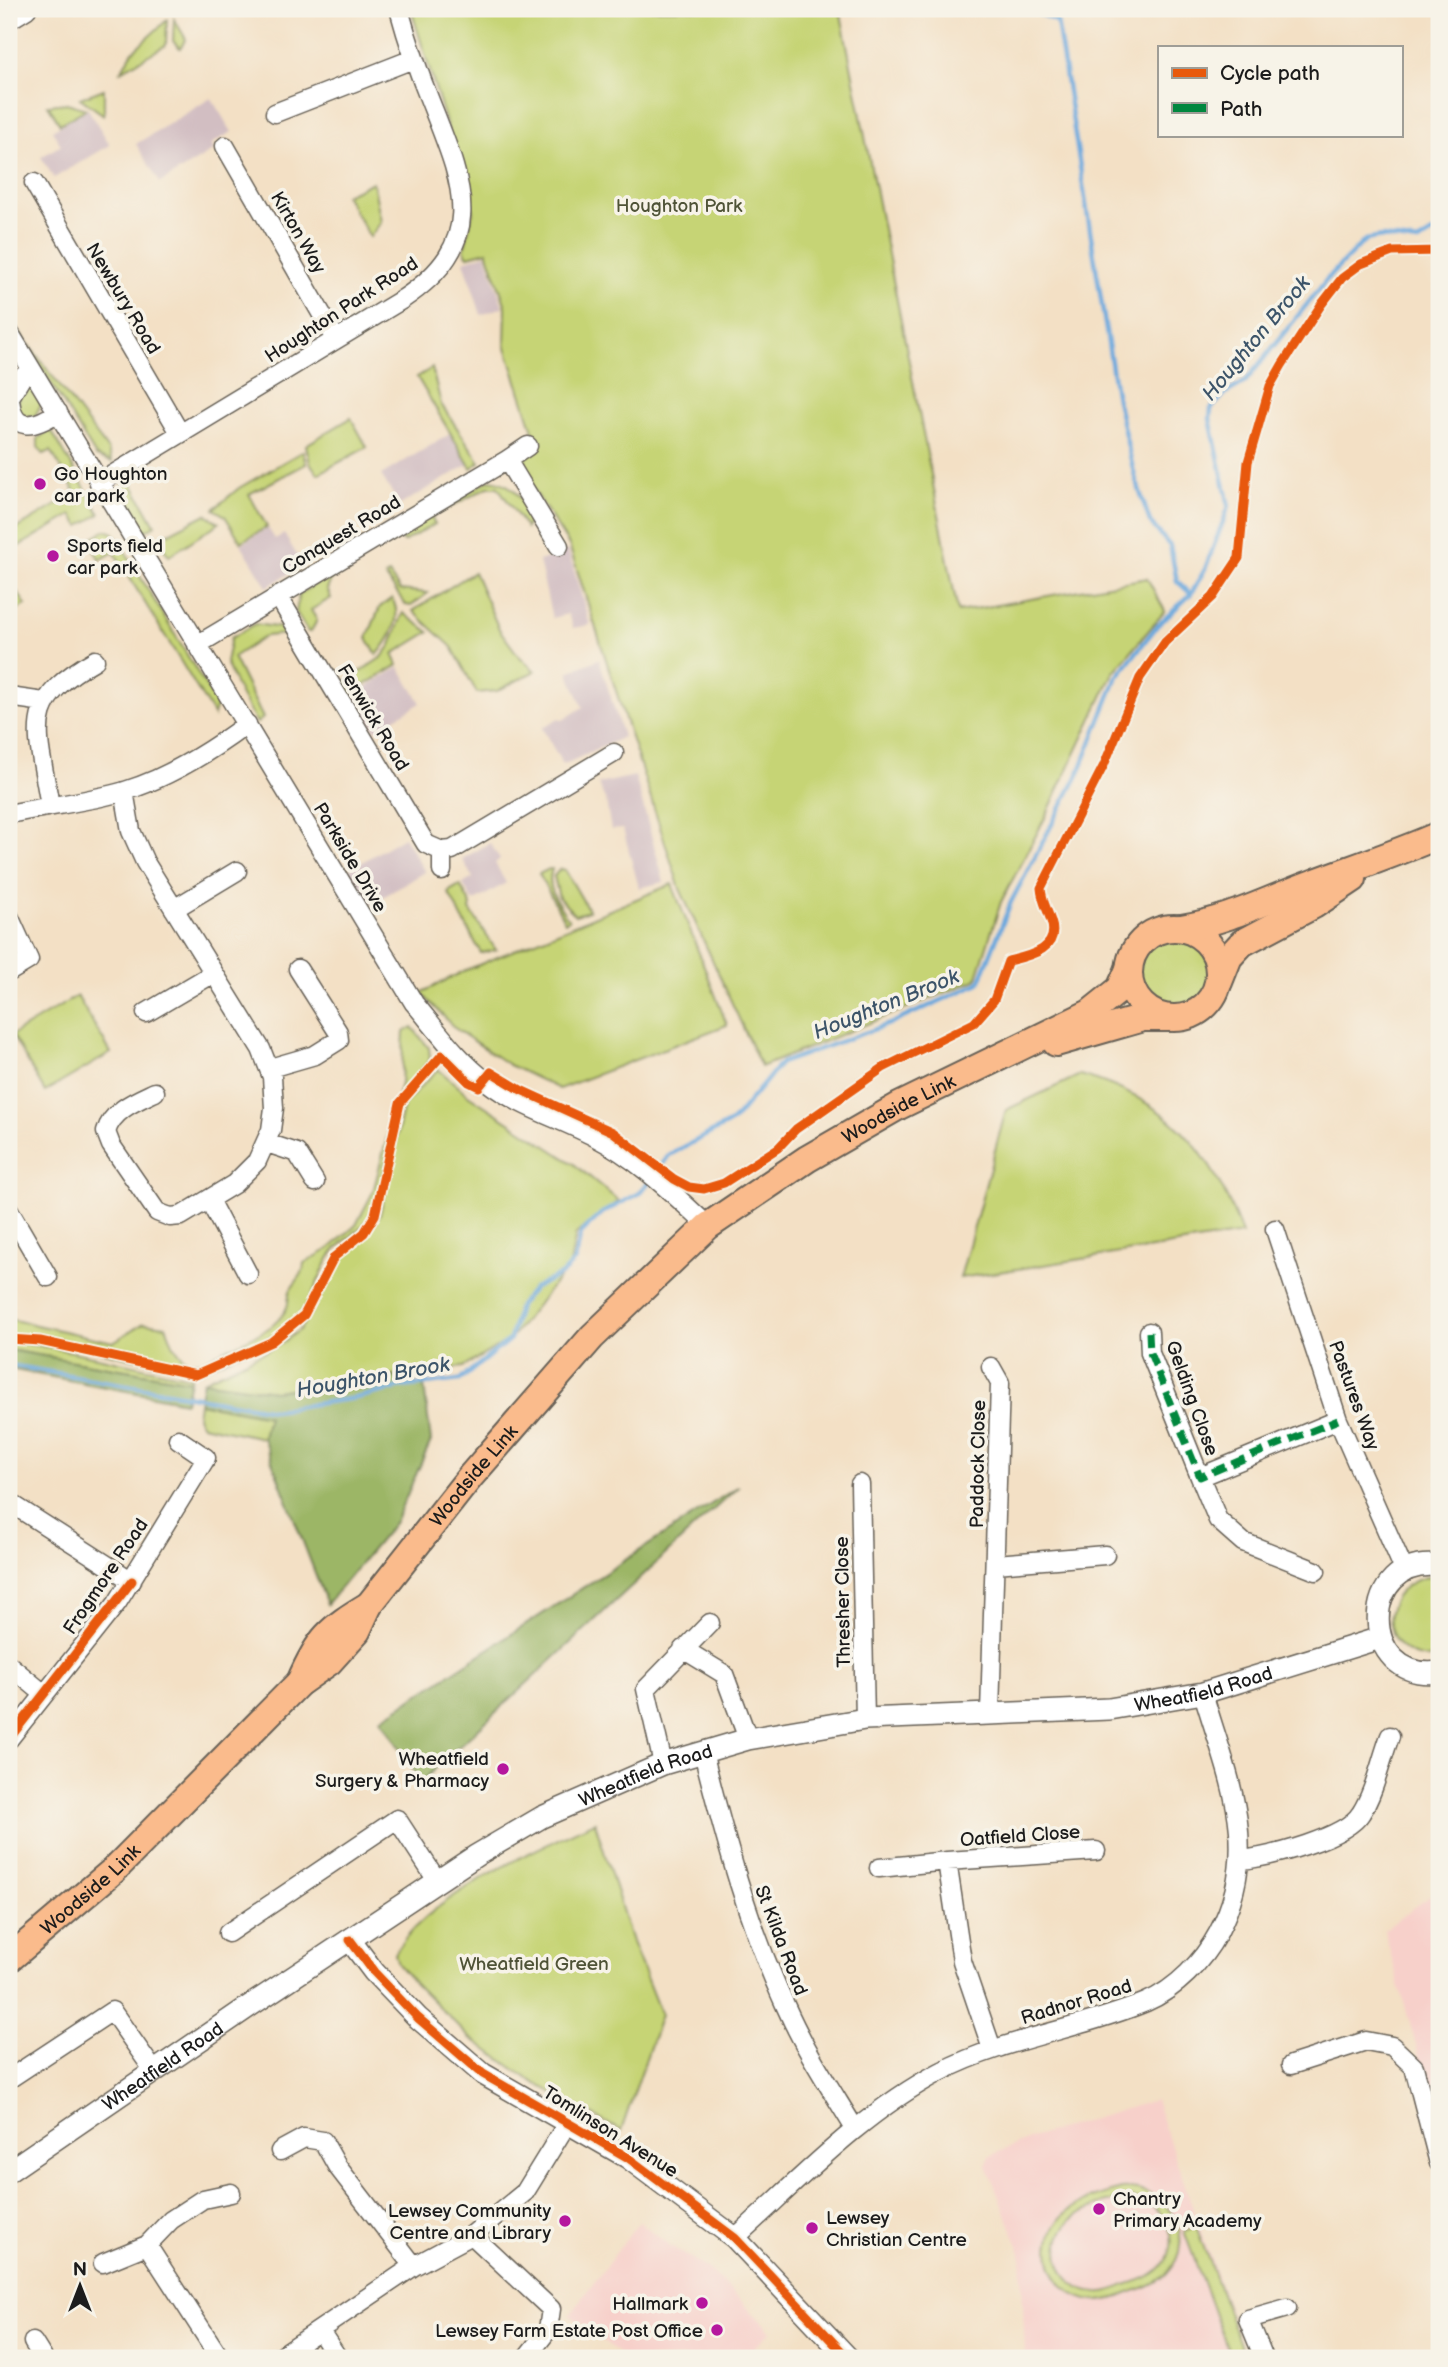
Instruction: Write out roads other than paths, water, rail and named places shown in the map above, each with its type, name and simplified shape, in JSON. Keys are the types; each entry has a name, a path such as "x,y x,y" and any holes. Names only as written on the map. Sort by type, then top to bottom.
{"main road":[{"name":"Woodside Link","path":"9,1958 114,1870 299,1683 313,1652 332,1626 369,1605 470,1477 592,1337 708,1226 750,1195 899,1106 1104,1004 1120,989 1138,946 1158,931 1212,923 1313,883 1381,861 1439,835"},
{"name":"Woodside Link","path":"993,1061 1128,1022 1173,1018 1198,1012 1215,994 1228,957 1242,943 1314,905 1381,861"},
{"path":"1181,928 1193,932 1212,947 1217,958 1219,982"},
{"path":"1129,969 1130,984 1136,998 1146,1008 1173,1018"}],"street":[{"path":"9,20 27,9"},
{"name":"Houghton Park Road","path":"99,482 424,285 443,266 459,235 464,200 399,9"},
{"path":"275,113 414,59"},
{"name":"Kirton Way","path":"225,146 336,339"},
{"name":"Newbury Road","path":"34,183 180,432"},
{"name":"Parkside Drive","path":"9,332 414,1003 462,1060 509,1098 596,1137 636,1162 708,1226"},
{"path":"32,370 22,377 10,397 14,418 23,425 32,425 58,412"},
{"name":"Conquest Road","path":"197,645 528,446"},
{"path":"507,460 559,546"},
{"name":"Fenwick Road","path":"278,596 426,844 442,851"},
{"path":"50,806 39,745 40,711 63,678 94,660"},
{"path":"9,696 44,702"},
{"path":"9,814 124,791 163,776 247,724"},
{"path":"442,871 442,851 452,850 466,843 614,753"},
{"path":"124,791 131,831 174,909 261,1049 270,1068 274,1108 267,1143 257,1161 233,1184 181,1216 163,1216 157,1212 107,1138 107,1126 116,1115 155,1092"},
{"path":"174,909 237,871"},
{"path":"9,916 29,960 9,972"},
{"path":"270,1068 314,1055 339,1040 338,1032 298,969"},
{"path":"146,1013 214,973"},
{"path":"267,1143 297,1153 315,1182"},
{"path":"209,1200 248,1274"},
{"path":"9,1210 48,1277"},
{"name":"Pastures Way","path":"1275,1229 1338,1420 1405,1572"},
{"name":"Gelding Close","path":"1149,1332 1150,1353 1218,1520 1243,1542 1315,1571"},
{"name":"Paddock Close","path":"990,1713 1000,1383 991,1367"},
{"name":"Gelding Close","path":"1200,1477 1338,1420"},
{"name":"Frogmore Road","path":"9,1739 132,1581 206,1458 178,1439"},
{"name":"Thresher Close","path":"860,1484 865,1719"},
{"path":"9,1502 132,1581"},
{"path":"996,1564 1105,1555"},
{"path":"1439,1566 1420,1566 1405,1572 1383,1593 1377,1615 1380,1638 1399,1663 1414,1671 1439,1672"},
{"path":"663,1764 646,1689 710,1623"},
{"name":"Wheatfield Road","path":"9,2171 350,1940 542,1817 663,1764 748,1738 865,1719 1109,1709 1203,1693 1380,1638"},
{"path":"683,1649 724,1674 748,1738"},
{"path":"9,1665 44,1694"},
{"name":"Radnor Road","path":"735,2238 855,2129 898,2096 942,2071 992,2049 1147,2001 1178,1981 1208,1951 1232,1905 1241,1860 1240,1826 1203,1693"},
{"path":"1241,1860 1265,1858 1342,1830 1361,1814 1390,1736"},
{"name":"St Kilda Road","path":"703,1752 723,1834 758,1939 786,2009 855,2129"},
{"path":"228,1933 397,1819 438,1882"},
{"name":"Oatfield Close","path":"879,1868 1096,1851"},
{"name":"Oatfield Close","path":"947,1861 962,1961 992,2049"},
{"name":"Tomlinson Avenue","path":"350,1940 374,1972 418,2018 483,2074 638,2165 735,2238 848,2358"},
{"path":"9,2079 111,2011 154,2071"},
{"path":"1292,2065 1366,2041 1392,2046 1414,2067 1439,2163"},
{"path":"278,2358 414,2266 472,2235 525,2192 568,2122"},
{"path":"280,2151 304,2138 323,2141 337,2166 414,2266"},
{"path":"103,2263 147,2245 171,2220 203,2199 231,2193"},
{"path":"472,2235 551,2309 548,2330 526,2358"},
{"path":"147,2245 220,2358"},
{"path":"1264,2358 1248,2319 1287,2308"},
{"path":"320,2330 338,2358"},
{"path":"33,2342 43,2358"}],"waterway":[{"path":"1027,9 1056,21"},
{"path":"1055,9 1117,400 1135,477 1150,522 1170,546 1177,581 1191,594"},
{"name":"Houghton Brook","path":"657,1172 669,1155 733,1121 781,1063 892,1023 979,983 1011,902 1079,773 1117,677 1157,626 1191,594 1205,569 1229,506 1210,419 1211,409 1226,393 1245,382 1328,278 1365,240 1382,237 1418,242 1439,229"},
{"name":"Houghton Brook","path":"9,1365 273,1410 356,1398 401,1387 460,1380 510,1339 519,1306 534,1288 562,1274 575,1260 581,1233 602,1213 640,1193 651,1179"}],"place":[{"name":"Go Houghton car park","path":"40,484"},
{"name":"Sports field car park","path":"53,556"},
{"name":"Wheatfield Surgery & Pharmacy","path":"503,1769"},
{"name":"Chantry Primary Academy","path":"1099,2209"},
{"name":"Lewsey Community Centre and Library","path":"565,2221"},
{"name":"Lewsey Christian Centre","path":"812,2228"},
{"name":"Hallmark","path":"702,2303"},
{"name":"Lewsey Farm Estate Post Office","path":"717,2330"}],"park label":[{"name":"Houghton Park","path":"679,205"},
{"name":"Wheatfield Green","path":"534,1963"}]}
